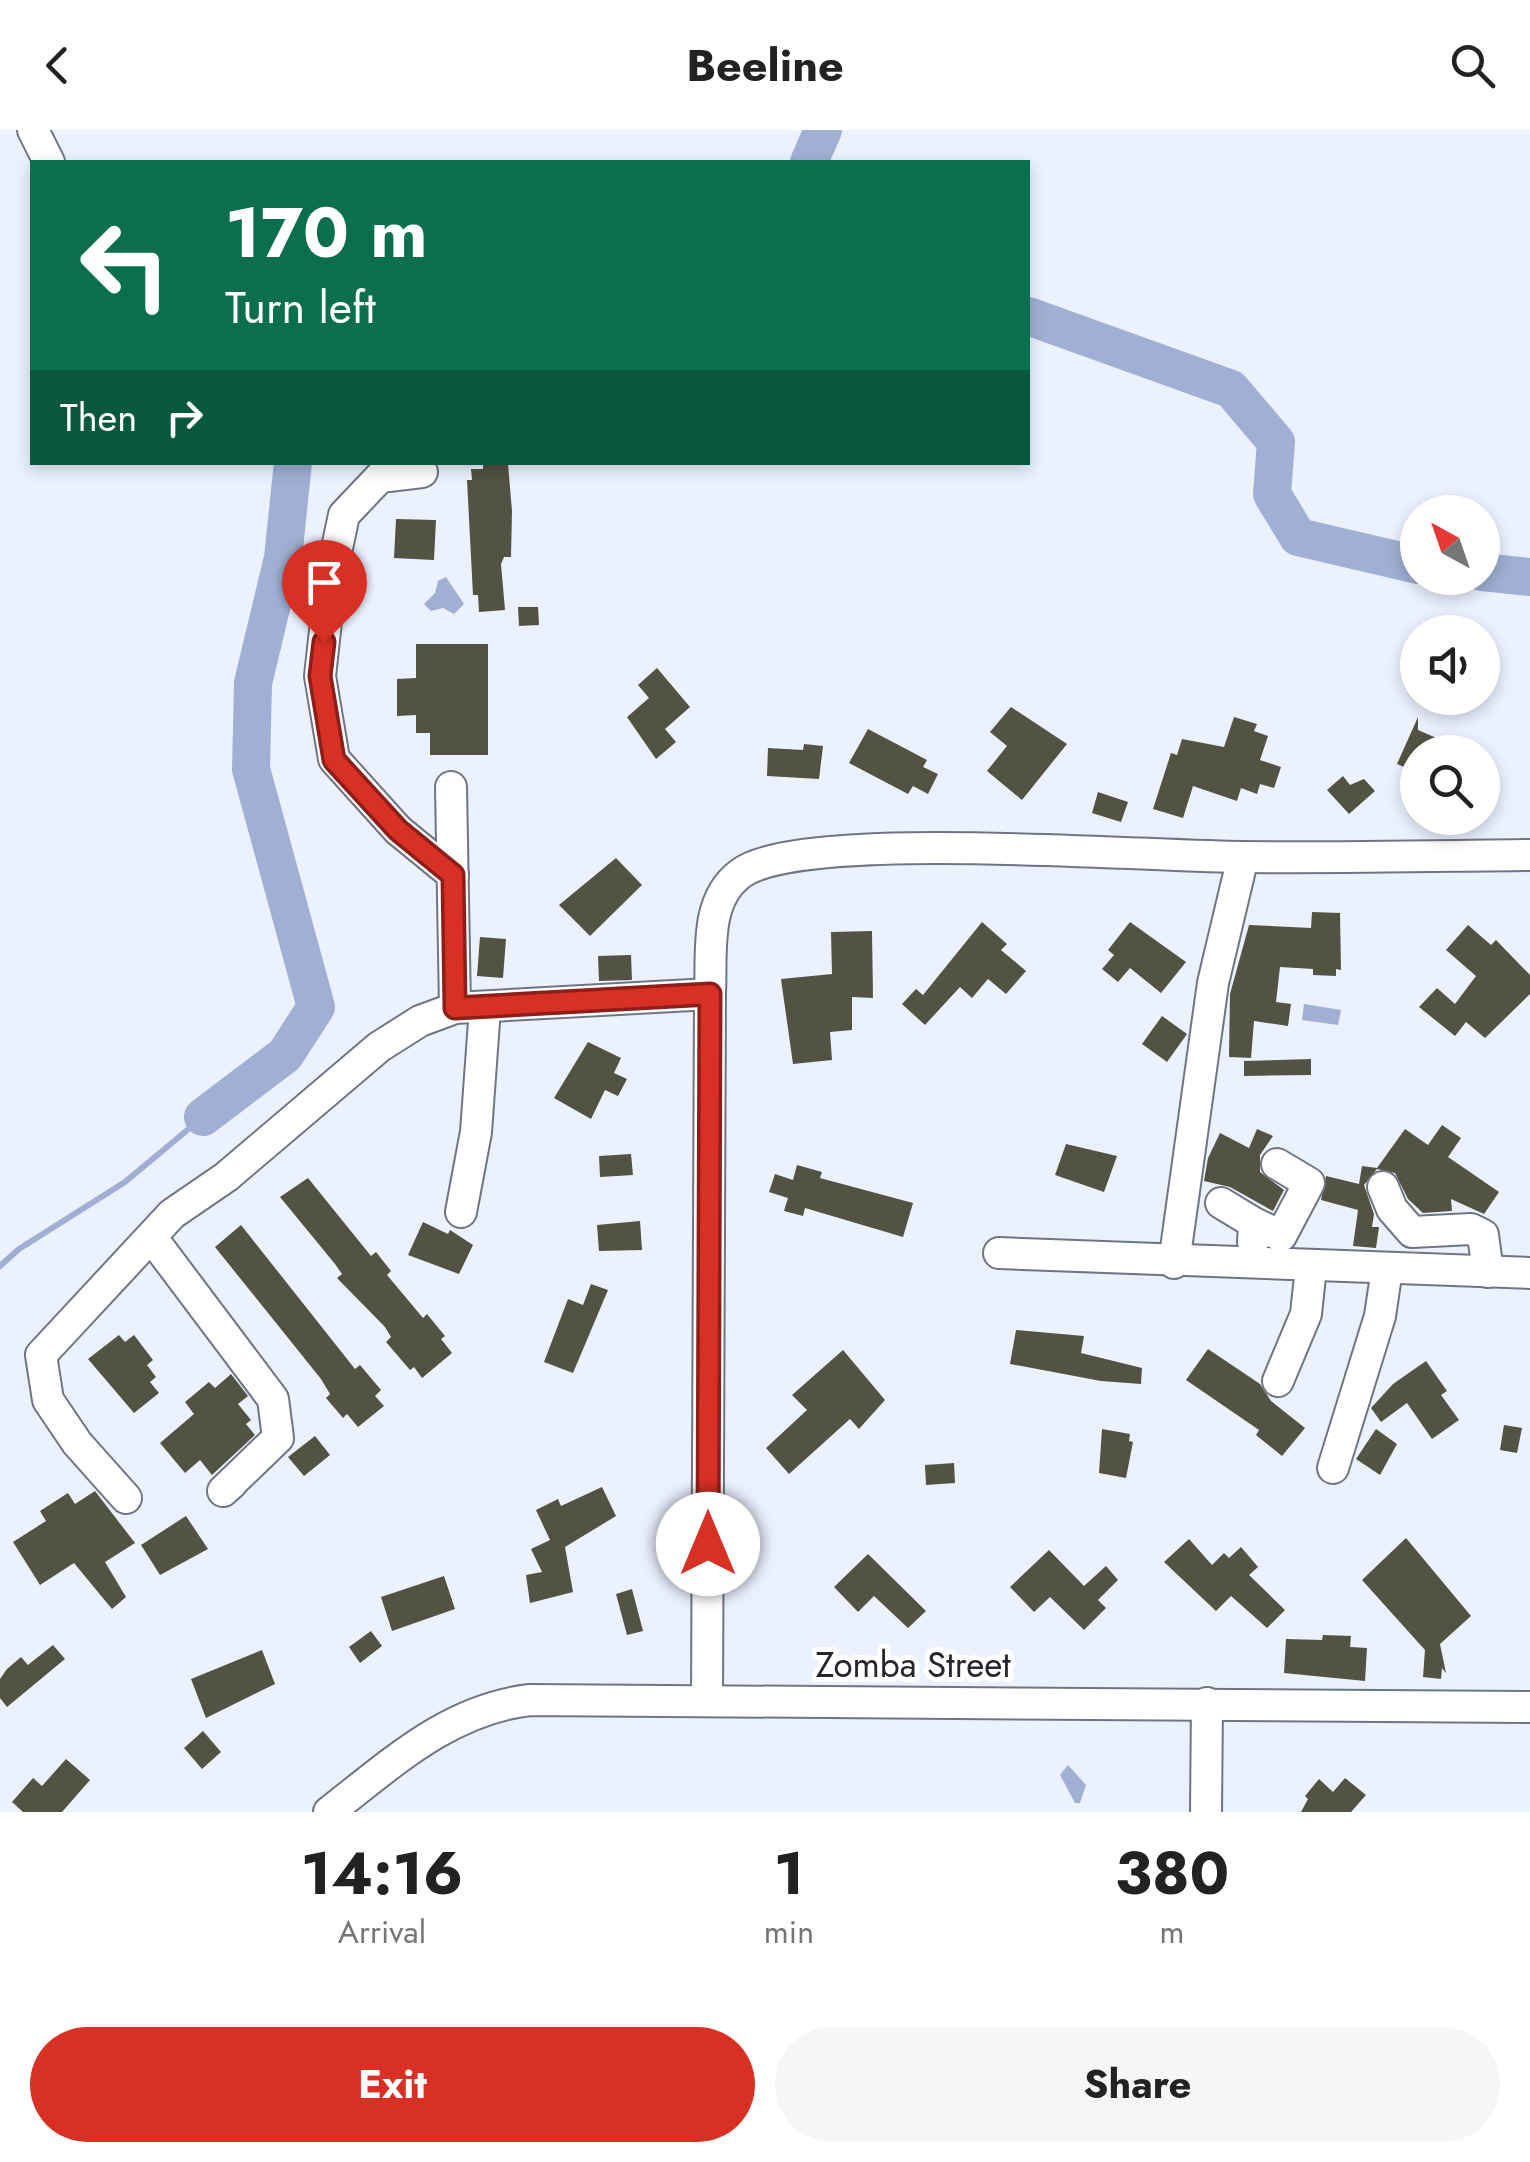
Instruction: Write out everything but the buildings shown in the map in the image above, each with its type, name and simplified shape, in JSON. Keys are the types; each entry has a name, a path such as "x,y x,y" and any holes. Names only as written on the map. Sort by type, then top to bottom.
{"street":[{"path":"33,130 47,160"},
{"path":"422,472 380,478 344,515 331,576 320,676 334,760 398,830 453,875"},
{"path":"451,787 453,875 470,1008 476,1132 462,1212"},
{"path":"707,1701 710,994 713,926 722,895 742,872 771,859 803,852 880,849 1243,858 1530,855"},
{"path":"1174,1262 1213,982 1243,858"},
{"path":"126,1498 77,1443 48,1400 41,1354 172,1214 226,1177 380,1047 420,1021 470,1008 710,994"},
{"path":"1221,1203 1281,1236 1309,1182 1277,1164"},
{"path":"1383,1187 1392,1210 1412,1232 1471,1229 1482,1235 1488,1272"},
{"path":"1251,1265 1254,1223"},
{"path":"152,1238 273,1399 278,1438 223,1490 232,1483"},
{"path":"1000,1252 1174,1262 1530,1273"},
{"path":"1278,1382 1306,1314 1311,1267"},
{"path":"1333,1468 1380,1316 1387,1269"},
{"name":"Zomba Street","path":"329,1812 432,1735 492,1706 530,1700 1530,1706"},
{"path":"1206,1812 1207,1703"}],"water":[{"path":"446,577 464,604 454,614 443,608 431,611 424,604 435,593 438,581"},
{"path":"1304,1004 1341,1010 1338,1025 1302,1020"},
{"path":"1068,1765 1086,1785 1080,1803 1075,1803 1060,1775"}],"waterway":[{"path":"810,160 823,130"},
{"path":"1030,317 1231,389 1276,442 1272,494 1298,537 1400,561"},
{"path":"203,1117 285,1055 316,1007 251,769 253,683 283,558 293,465"},
{"path":"1500,574 1530,577"},
{"path":"0,1266 19,1249 125,1182 203,1117"}],"route":[{"path":"324,642 320,676 334,760 398,830 453,875 455,1008 710,994 708,1544"}]}
